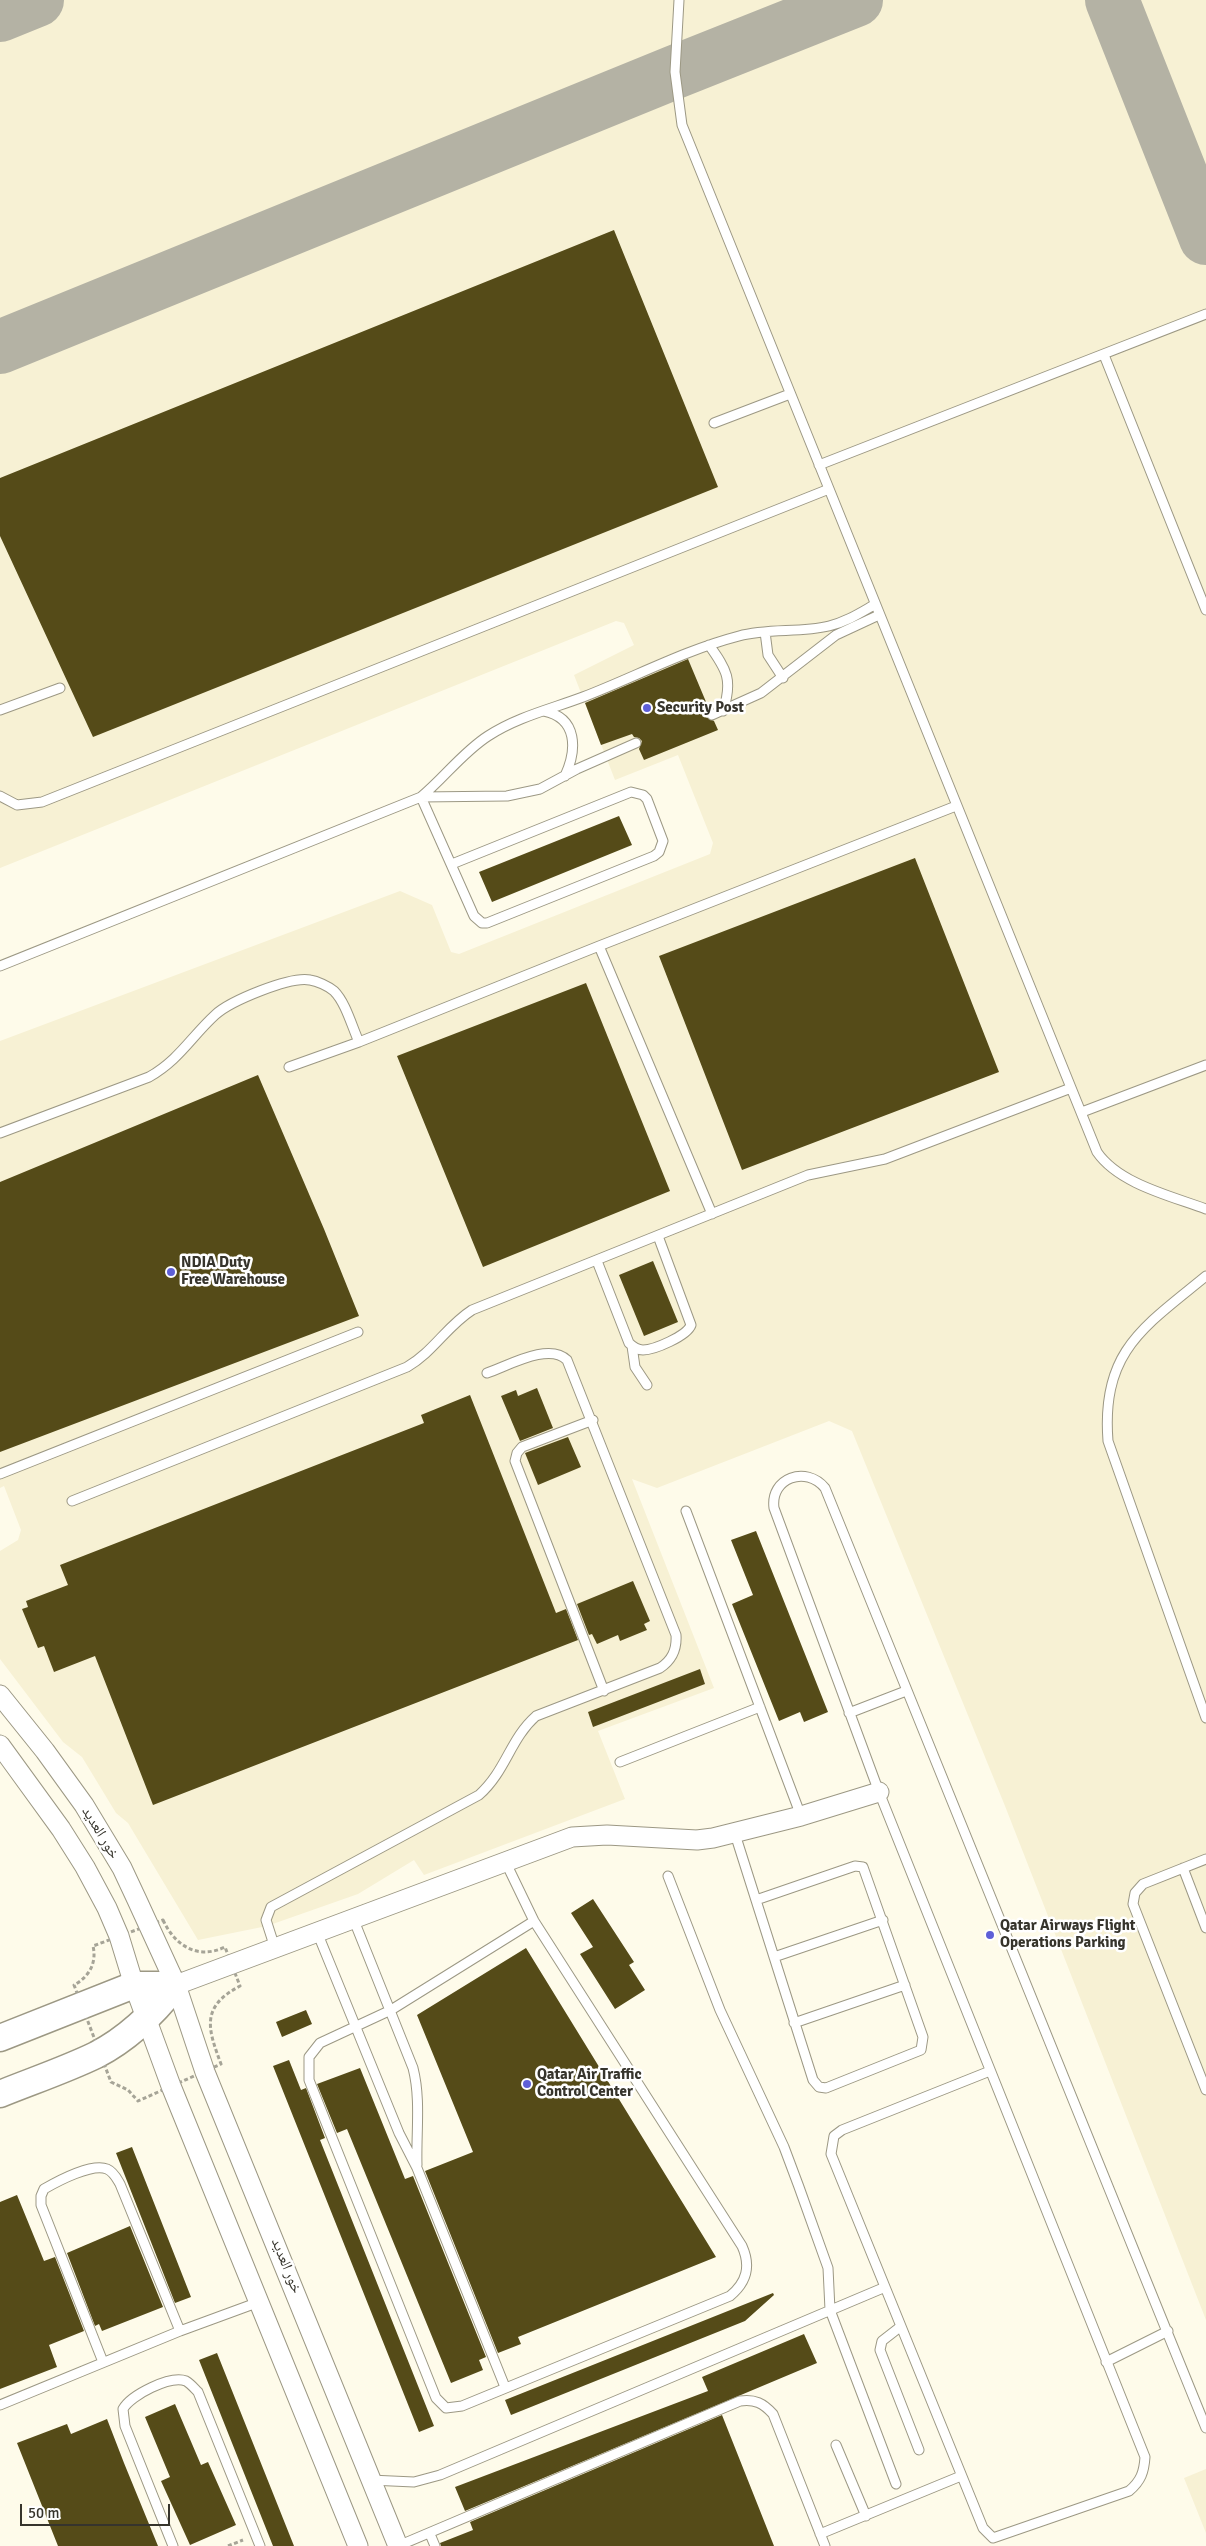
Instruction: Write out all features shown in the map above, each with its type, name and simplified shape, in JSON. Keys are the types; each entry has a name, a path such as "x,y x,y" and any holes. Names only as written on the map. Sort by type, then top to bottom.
{"main road":[{"path":"0,2038 134,1985 176,1985"},
{"path":"0,2094 95,2055 123,2037 146,2018 162,2004 176,1985"}],"street":[{"name":"خور العديد","path":"0,1695 50,1758 103,1836 122,1868 176,1985 205,2072 294,2286 398,2546"},
{"name":"خور العديد","path":"0,1745 61,1828 86,1867 119,1936 134,1985 171,2086 358,2546"},
{"path":"176,1985 506,1863 562,1840 584,1835 697,1840 735,1834 879,1792"}],"lane":[{"path":"679,0 675,72 682,125 874,605 1097,1152 1113,1171 1206,1209"},
{"path":"819,465 1206,314"},
{"path":"1104,355 1206,610"},
{"path":"714,423 790,394"},
{"path":"0,796 17,805 42,802 829,489"},
{"path":"0,966 421,797 488,736 503,727 709,645 739,636 832,625 846,620 874,605"},
{"path":"712,715 761,693 783,678 836,635 879,615"},
{"path":"765,632 768,655 783,678"},
{"path":"709,645 727,674 729,684 722,711"},
{"path":"0,710 60,688"},
{"path":"544,711 560,717 572,736 573,756 565,776"},
{"path":"421,797 507,796 540,789 605,755 636,743"},
{"path":"421,797 474,916 487,923 654,856 663,847 664,840 646,799 637,792 631,792 452,864"},
{"path":"289,1067 359,1042 956,806"},
{"path":"599,946 712,1214"},
{"path":"0,1133 149,1078 166,1068 179,1056 216,1014 279,984 309,980 334,991 359,1042"},
{"path":"1082,1112 1206,1065"},
{"path":"72,1501 407,1367 425,1355 446,1330 472,1310 808,1175 885,1159 1071,1088"},
{"path":"632,1346 641,1350 650,1349 684,1335 691,1325 658,1236"},
{"path":"596,1261 626,1338 632,1346 635,1367 646,1385"},
{"path":"1206,1276 1143,1328 1124,1354 1113,1376 1106,1412 1108,1441 1206,1718"},
{"path":"0,1474 358,1332"},
{"path":"275,1948 266,1920 272,1908 479,1795 498,1776 527,1724 536,1716 660,1668 672,1658 676,1635 570,1365 563,1356 547,1352 487,1373"},
{"path":"593,1420 522,1447 517,1453 515,1461 604,1690"},
{"path":"990,2071 842,2130 834,2136 831,2154 883,2288 961,2476 983,2528 993,2538 1100,2502 1134,2487 1138,2484 1144,2471 1145,2457 849,1713 774,1508 774,1494 786,1479 804,1475 814,1477 825,1488 1206,2428"},
{"path":"686,1511 801,1816"},
{"path":"849,1713 906,1691"},
{"path":"620,1762 760,1707"},
{"path":"735,1834 812,2080 819,2087 826,2088 921,2050 923,2037 866,1870 860,1866 756,1900"},
{"path":"1206,1859 1143,1884 1136,1893 1133,1904 1206,2090"},
{"path":"506,1863 534,1921 742,2246 746,2256 747,2268 745,2279 730,2296 454,2408 446,2408 436,2398 309,2080 309,2057 314,2048 391,2010 534,1921"},
{"path":"1183,1868 1206,1928"},
{"path":"668,1876 720,2010 784,2147 828,2268 830,2310 896,2484"},
{"path":"353,1918 391,2010 416,2080 418,2168"},
{"path":"774,1957 883,1920"},
{"path":"317,1932 354,2027 399,2133 418,2168 505,2387"},
{"path":"794,2023 905,1985"},
{"path":"103,2362 41,2205 41,2196 44,2189 90,2168 99,2167 109,2170 120,2184 180,2331"},
{"path":"370,2480 414,2482 440,2475 883,2288"},
{"path":"0,2405 180,2331 259,2302"},
{"path":"900,2327 882,2341 880,2350 919,2450"},
{"path":"1106,2362 1168,2331"},
{"path":"173,2546 125,2426 123,2409 133,2397 169,2381 178,2380 192,2385 198,2392 260,2546"},
{"path":"398,2546 740,2401 750,2400 758,2402 773,2414 825,2546"},
{"path":"836,2445 866,2516"},
{"path":"820,2534 961,2476"},
{"path":"430,2534 435,2546"}],"shaded area":[{"path":"0,0 1206,0 1206,2320 1005,1806 852,1431 829,1421 657,1488 632,1479 714,1688 598,1731 625,1799 424,1875 414,1860 358,1894 267,1926 198,1940 128,1823 116,1813 82,1757 63,1742 0,1659 0,1551 18,1540 21,1530 4,1486 0,1488 0,1041 400,891 432,905 451,952 459,954 710,854 713,843 678,755 615,780 574,675 634,645 624,623 616,621 0,868"},
{"path":"1206,2469 1206,2533 1184,2478"}],"building":[{"path":"614,230 718,487 93,737 0,536 0,478"},
{"name":"Security Post","path":"688,659 709,709 706,717 714,721 718,730 644,760 639,749 642,741 632,734 601,745 585,703"},
{"path":"619,816 632,845 492,902 479,872"},
{"path":"915,858 999,1072 742,1170 659,956"},
{"path":"586,983 670,1191 483,1267 397,1056"},
{"name":"NDIA Duty Free Warehouse","path":"258,1075 359,1316 0,1452 0,1182"},
{"path":"653,1261 678,1322 644,1336 619,1275"},
{"path":"537,1388 553,1428 520,1441 501,1396 516,1390 518,1396"},
{"path":"470,1395 556,1613 566,1609 578,1640 153,1805 95,1656 54,1672 44,1646 38,1648 22,1609 28,1607 26,1601 68,1585 60,1565 424,1423 421,1415"},
{"path":"568,1437 581,1467 538,1485 525,1453"},
{"path":"756,1531 828,1712 804,1722 800,1712 779,1721 732,1604 753,1595 731,1540"},
{"path":"633,1581 650,1621 644,1624 647,1630 620,1641 618,1635 597,1644 592,1634 589,1635 577,1604"},
{"path":"700,1669 705,1684 593,1727 588,1712"},
{"path":"593,1899 634,1962 629,1965 645,1990 615,2009 580,1954 593,1947 571,1913"},
{"name":"Qatar Air Traffic Control Center","path":"526,1948 716,2257 518,2337 521,2344 498,2353 425,2171 473,2152 417,2015"},
{"path":"306,2010 312,2024 282,2037 276,2022"},
{"path":"289,2060 301,2090 306,2088 325,2138 320,2140 434,2426 419,2432 273,2066"},
{"path":"360,2068 405,2179 413,2176 486,2357 479,2360 483,2370 451,2383 347,2129 337,2133 317,2084"},
{"path":"132,2147 191,2297 175,2303 116,2153"},
{"path":"17,2195 44,2261 55,2257 84,2331 49,2345 57,2367 0,2389 0,2202"},
{"path":"130,2226 163,2307 102,2331 99,2324 95,2326 67,2253"},
{"path":"773,2293 774,2295 745,2321 511,2415 505,2400"},
{"path":"804,2334 817,2363 465,2511 455,2487 708,2391 702,2377"},
{"path":"217,2353 294,2546 273,2546 199,2360"},
{"path":"175,2404 201,2465 208,2462 236,2525 190,2545 161,2481 170,2477 145,2417"},
{"path":"722,2415 774,2546 441,2546 440,2543 473,2530 470,2522"},
{"path":"107,2419 158,2546 58,2546 17,2443 67,2424 71,2434"}],"taxiway":[{"path":"0,15 37,0"},
{"path":"0,347 856,0"},
{"path":"1112,0 1206,238"}],"place":[{"name":"Security Post","path":"647,708"},
{"name":"NDIA Duty Free Warehouse","path":"171,1272"},
{"name":"Qatar Airways Flight Operations Parking","path":"990,1935"},
{"name":"Qatar Air Traffic Control Center","path":"527,2084"}]}
